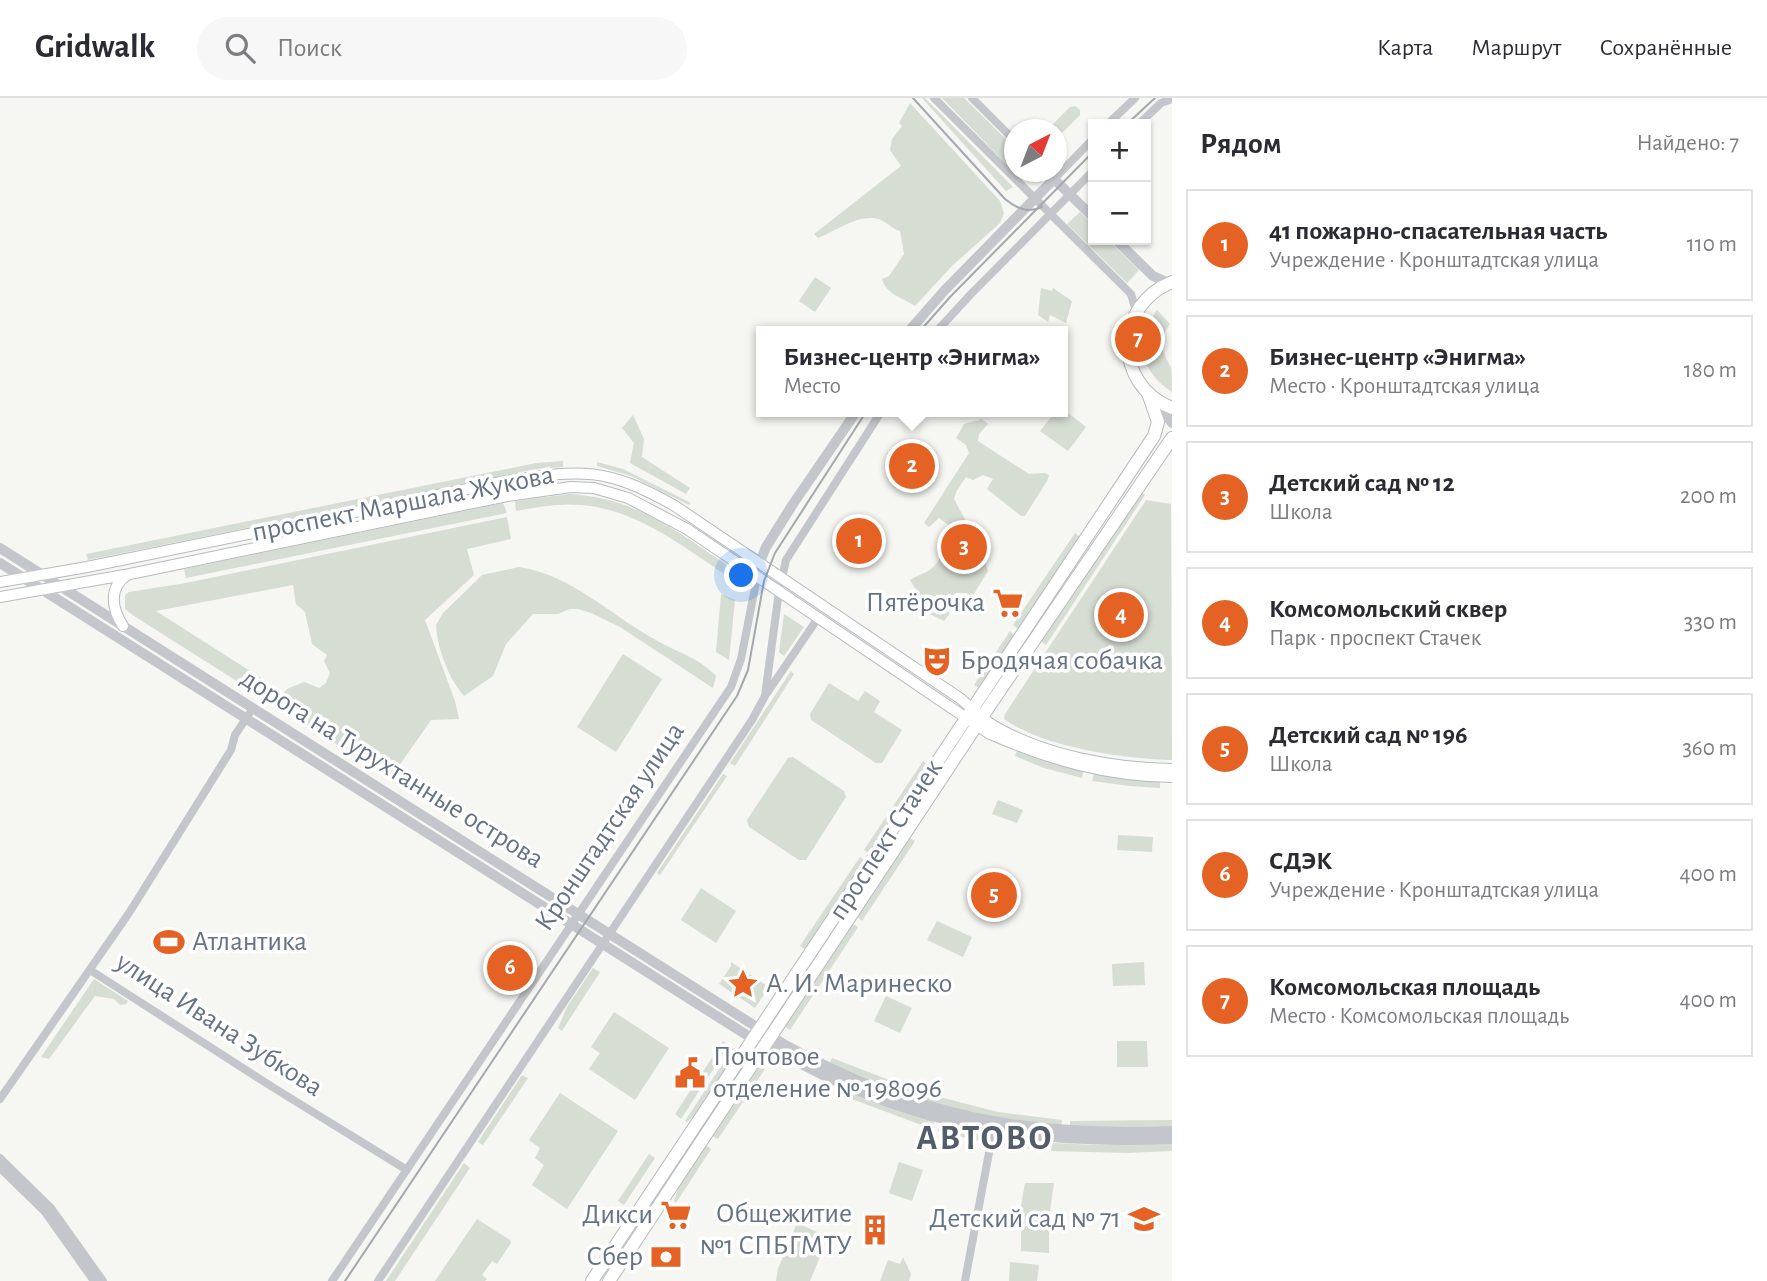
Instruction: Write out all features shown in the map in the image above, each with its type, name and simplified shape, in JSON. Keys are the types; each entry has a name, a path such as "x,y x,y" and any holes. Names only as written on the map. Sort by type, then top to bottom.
{"main road":[{"path":"1170,282 1150,294 1136,312 1129,332 1128,355 1135,376 1148,393 1172,408"},
{"name":"проспект Стачек","path":"609,1281 763,1037 975,717 1154,436 1158,422 1148,393"},
{"name":"проспект Стачек","path":"975,717 1165,444 1172,438"},
{"name":"проспект Маршала Жукова","path":"0,582 506,481 584,472 611,476 652,492 683,511 760,562 975,717"},
{"name":"проспект Маршала Жукова","path":"0,597 130,574 507,496 571,487 611,492 648,506 975,717"},
{"path":"123,626 116,615 114,597 120,580 130,574"},
{"path":"975,717 1058,752 1114,764 1172,769"},
{"path":"975,717 990,734 1056,761 1125,774 1172,778"},
{"name":"проспект Стачек","path":"593,1281 763,1037"}],"street":[{"path":"934,98 1130,294 1136,312"},
{"path":"972,98 1004,129"},
{"path":"1113,119 1135,98"},
{"path":"1144,119 1161,103 1172,99"},
{"path":"1067,161 1088,143"},
{"path":"942,326 1088,176"},
{"path":"913,326 1034,199 1045,182"},
{"path":"1057,182 1088,213"},
{"path":"1121,245 1153,276 1170,282"},
{"path":"1148,393 1172,423"},
{"name":"Кронштадтская улица","path":"332,1281 731,687 741,659 756,575 766,547 853,417"},
{"name":"Кронштадтская улица","path":"378,1281 765,696 781,577 786,560 878,417"},
{"name":"дорога на Турухтанные острова","path":"0,548 610,933 763,1037"},
{"name":"дорога на Турухтанные острова","path":"0,562 572,925"},
{"path":"765,696 818,618"},
{"name":"улица Ивана Зубкова","path":"253,708 235,735 231,750 90,970 407,1170"},
{"path":"572,925 763,1037 855,1081 994,1127 1047,1139 1172,1139"},
{"path":"0,1099 90,970"},
{"path":"994,1127 1096,1133 1172,1131"},
{"path":"965,1281 994,1127"},
{"path":"0,1158 51,1208 103,1281"},
{"path":"0,1168 45,1212 94,1281"}],"shaded area":[{"path":"922,98 1004,178 1004,182 1013,187 1006,191"},
{"path":"942,98 964,98 1004,137 1004,162"},
{"path":"910,103 1000,201 1004,213 1000,223 952,266 915,306 891,292 882,279 889,276 904,254 900,231 881,220 865,218 818,238 814,234 901,166 890,150 892,139 902,126 899,123"},
{"path":"1075,106 1080,110 1080,115 1067,128 1067,119 1058,119 1070,107"},
{"path":"1080,212 1088,220 1088,245 1067,224"},
{"path":"1088,245 1113,245 1139,270 1127,283"},
{"path":"815,277 831,288 815,312 799,301"},
{"path":"1041,288 1052,291 1053,288 1072,301 1066,323 1050,315 1048,322 1038,315"},
{"path":"1157,310 1170,324 1162,342 1171,368 1172,392 1153,375 1144,355 1145,333"},
{"path":"1068,413 1086,427 1068,451 1040,431 1051,417 1068,417"},
{"path":"633,415 644,439 642,457 690,488 686,494 630,463 634,443 622,428"},
{"path":"982,419 988,424 979,434 978,441 1029,474 1049,475 1047,481 1025,516 1021,516 987,489 993,479 983,475 973,480 966,477 954,499 968,525 963,535 939,518 929,527 924,523 969,453 966,445 956,438 964,424"},
{"path":"563,461 563,467 536,469 88,560 86,554 536,463"},
{"path":"597,462 623,469 691,503 689,505 631,476 597,466"},
{"path":"1140,492 1145,495 1046,645 1040,641"},
{"path":"570,494 616,502 656,519 731,568 726,575 658,531 639,521 601,508 565,505 516,511 515,501"},
{"path":"1146,500 1171,504 1172,760 1085,750 1020,729 1004,719 1005,714"},
{"path":"503,503 507,513 186,578 184,569"},
{"path":"507,517 511,539 467,549 474,575 425,620 459,719 431,720 399,766 443,798 437,809 274,704 287,689 304,682 319,688 326,683 330,673 324,661 327,655 312,644 305,612 296,604 293,585 156,611 266,681 257,694 125,609 125,595 129,592 186,583"},
{"path":"1075,533 1080,537 1018,629 1013,625"},
{"path":"949,551 958,557 973,553 984,559 988,571 972,597 967,593 955,593 944,608 950,613 944,621 921,610 917,602 918,593 910,580 930,570"},
{"path":"519,567 538,571 574,587 639,630 703,664 716,676 713,688 620,627 591,613 570,609 558,614 533,614 506,644 493,676 464,696 445,663 436,625 443,613 482,575"},
{"path":"721,594 735,600 729,660 716,652"},
{"path":"784,614 804,627 784,656 779,652"},
{"path":"1010,631 1014,635 979,688 974,685"},
{"path":"623,654 662,679 616,752 577,727"},
{"path":"791,671 794,674 735,766 730,763"},
{"path":"829,683 858,701 865,691 880,701 874,712 902,730 882,763 876,763 811,720 810,714"},
{"path":"1017,751 1083,772 1082,778 1044,768 1015,756"},
{"path":"793,757 844,791 846,797 806,860 799,860 749,827 747,820 788,758"},
{"path":"923,761 929,765 870,854 864,850"},
{"path":"723,774 727,776 660,875 657,873"},
{"path":"1094,774 1160,782 1160,788 1092,781"},
{"path":"998,800 1023,810 1017,823 992,814"},
{"path":"1118,835 1153,837 1152,852 1117,850"},
{"path":"910,838 915,841 862,921 857,917"},
{"path":"860,857 865,861 806,950 800,946"},
{"path":"701,888 736,911 716,943 681,920"},
{"path":"937,921 972,937 963,957 927,940"},
{"path":"853,924 858,927 790,1030 785,1027"},
{"path":"731,962 769,987 755,1008 719,984"},
{"path":"1144,962 1145,985 1113,986 1112,964"},
{"path":"593,968 600,972 562,1031 558,1028 567,1007"},
{"path":"94,979 128,1001 126,1004 120,1005 114,999 95,996 49,1059 41,1057"},
{"path":"886,996 912,1008 900,1033 874,1021"},
{"path":"614,1012 669,1048 635,1100 589,1069 600,1053 591,1047"},
{"path":"723,1041 729,1045 681,1119 675,1114"},
{"path":"1117,1041 1147,1041 1148,1067 1117,1067"},
{"path":"733,1048 738,1052 697,1113 685,1121"},
{"path":"832,1058 920,1092 918,1098 829,1064"},
{"path":"759,1065 765,1069 718,1139 712,1136"},
{"path":"522,1075 528,1078 483,1145 478,1142"},
{"path":"843,1089 934,1121 932,1129 841,1095"},
{"path":"560,1093 618,1131 567,1209 532,1185 544,1165 535,1158 540,1148 529,1140"},
{"path":"928,1094 998,1112 1062,1120 1061,1127 997,1119 926,1101"},
{"path":"1172,1120 1172,1127 1070,1128 1070,1121"},
{"path":"941,1123 976,1132 983,1142 938,1131"},
{"path":"1004,1137 1045,1142 1044,1151 997,1144"},
{"path":"1052,1143 1172,1144 1172,1151 1051,1151"},
{"path":"706,1145 711,1149 676,1203 674,1201 679,1187"},
{"path":"649,1154 655,1158 624,1205 618,1201"},
{"path":"899,1162 923,1170 912,1201 889,1193"},
{"path":"464,1163 470,1168 395,1281 386,1281"},
{"path":"1025,1183 1054,1183 1048,1224 1018,1223"},
{"path":"477,1219 511,1243 497,1264 492,1261 482,1275 487,1279 435,1281"},
{"path":"797,1223 817,1232 808,1252 820,1257 810,1281 776,1281 778,1269"},
{"path":"1021,1226 1049,1227 1049,1253 1021,1251"},
{"path":"903,1257 911,1274 909,1281 880,1281 888,1260 900,1264"},
{"path":"1010,1262 1039,1265 1037,1281 1009,1281"}],"tram line":[{"path":"913,98 1005,199 1022,209 1042,207"},
{"path":"1132,119 1155,98"},
{"path":"924,326 1088,157"},
{"path":"345,1281 737,696 748,670 764,581 775,553 863,417"}],"place":[{"name":"Комсомольская площадь","path":"1138,339"},
{"name":"Бизнес-центр «Энигма»","path":"912,466"},
{"name":"41 пожарно-спасательная часть","path":"859,541"},
{"name":"Детский сад № 12","path":"964,547"},
{"name":"Пятёрочка","path":"1008,603"},
{"name":"Комсомольский сквер","path":"1121,615"},
{"name":"Бродячая собачка","path":"937,661"},
{"name":"Детский сад № 196","path":"994,895"},
{"name":"Атлантика","path":"169,942"},
{"name":"СДЭК","path":"510,968"},
{"name":"А. И. Маринеско","path":"743,984"},
{"name":"Почтовое отделение № 198096","path":"690,1073"},
{"name":"Дикси","path":"676,1215"},
{"name":"Детский сад № 71","path":"1144,1219"},
{"name":"Общежитие №1 СПБГМТУ","path":"875,1230"},
{"name":"Сбер","path":"666,1257"}],"district":[{"name":"АВТОВО","path":"985,1138"}]}
